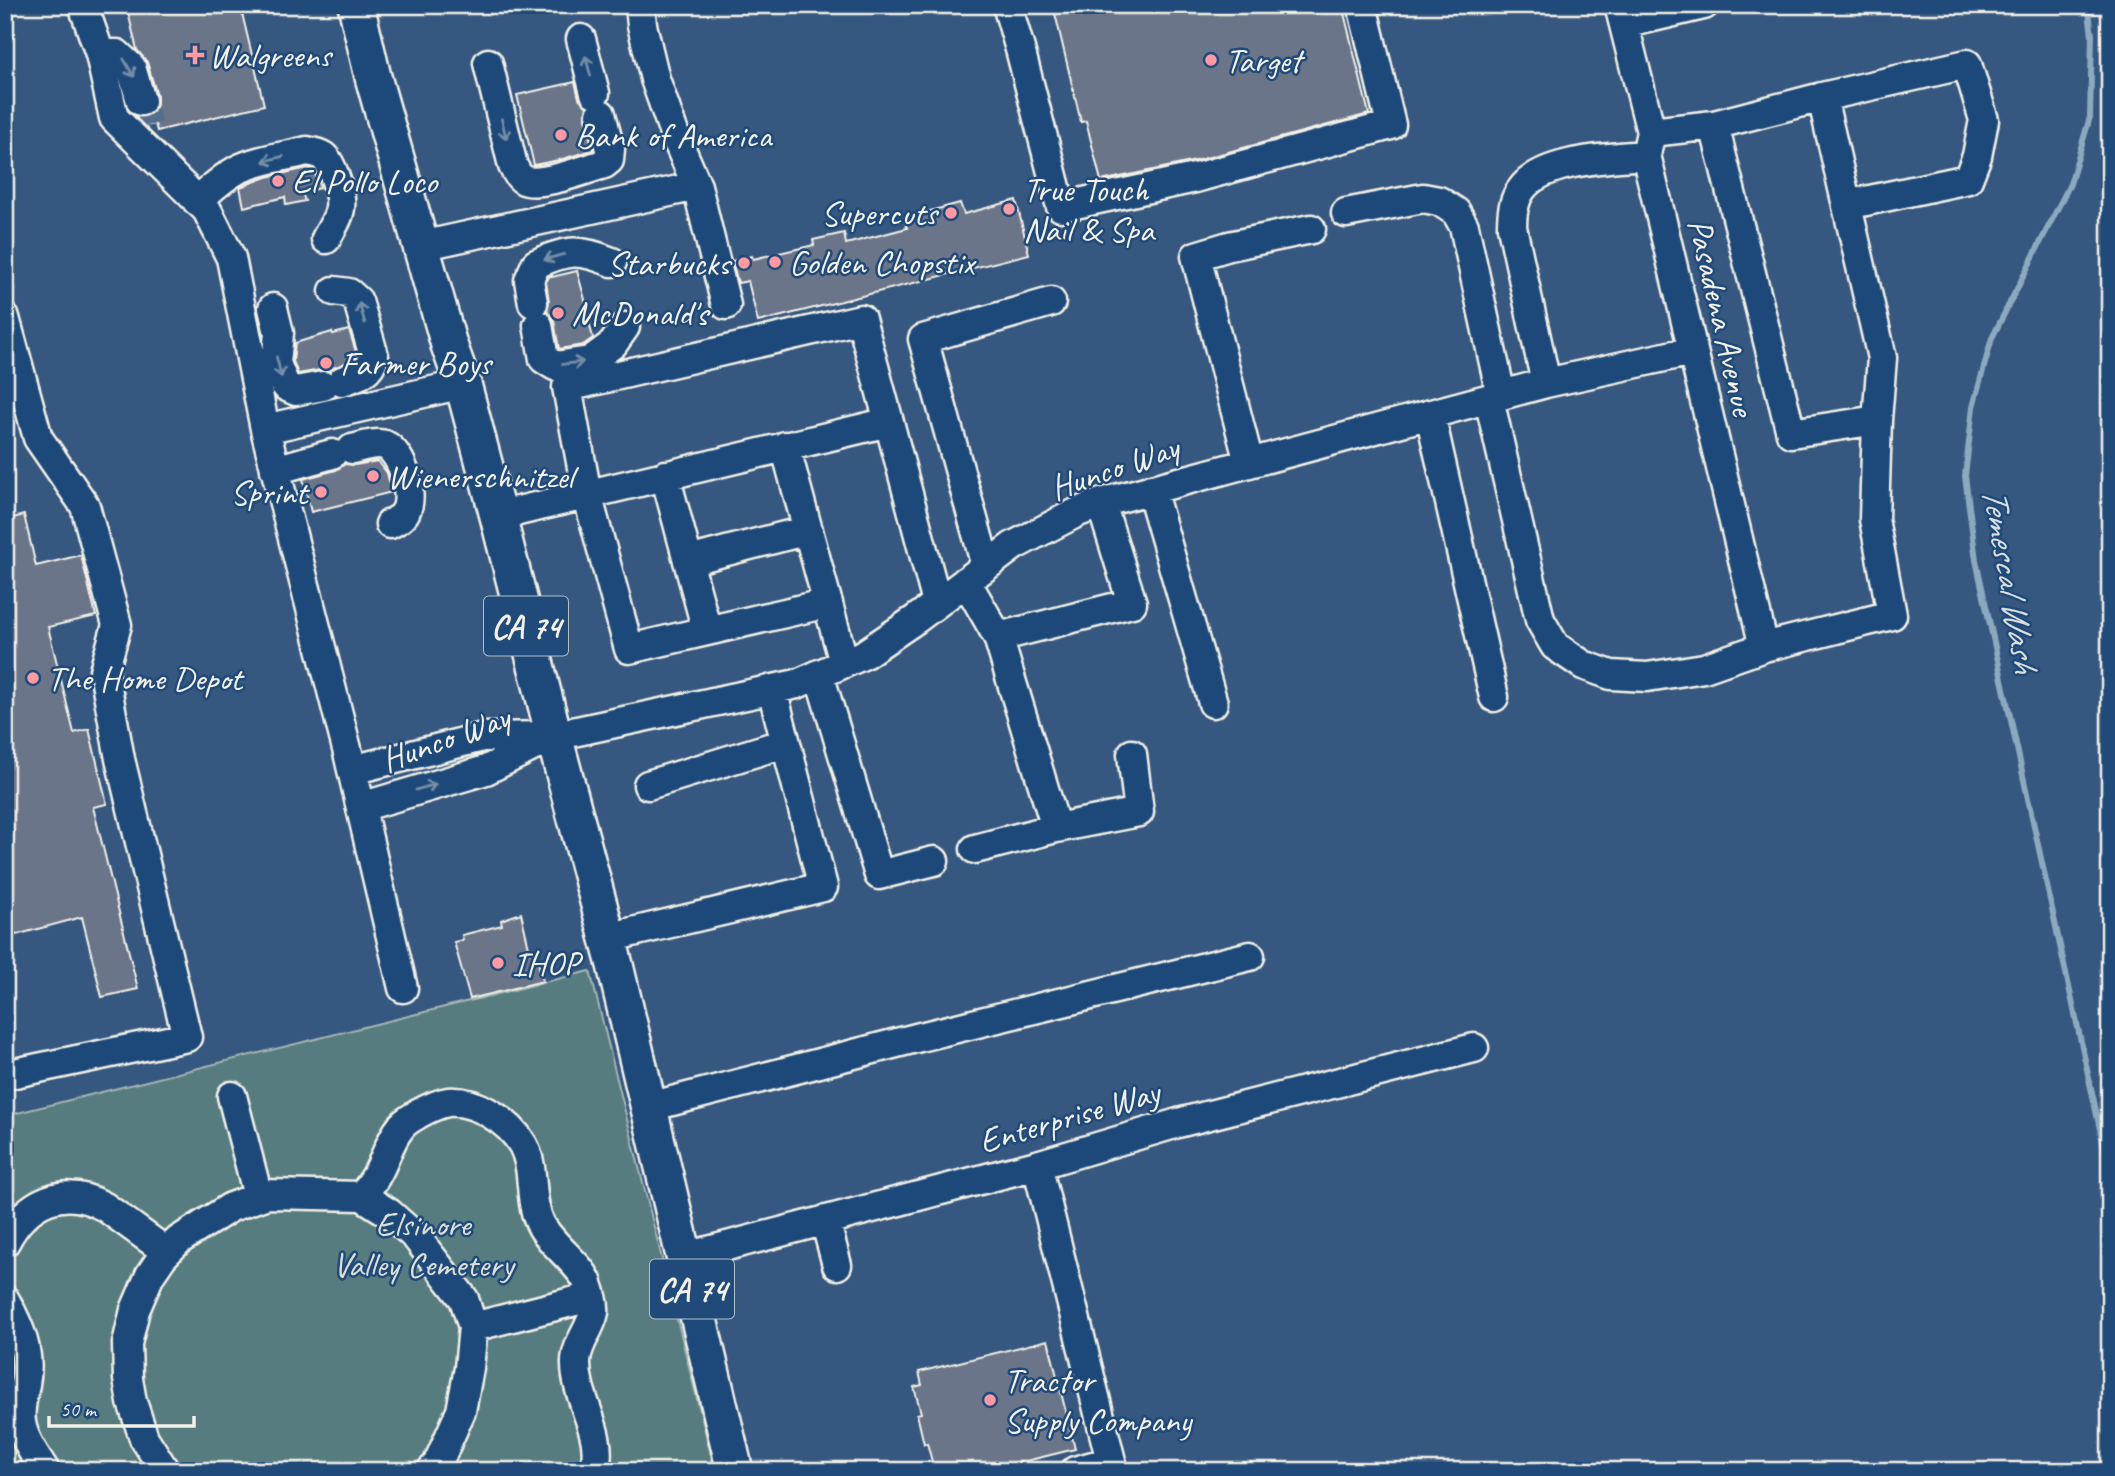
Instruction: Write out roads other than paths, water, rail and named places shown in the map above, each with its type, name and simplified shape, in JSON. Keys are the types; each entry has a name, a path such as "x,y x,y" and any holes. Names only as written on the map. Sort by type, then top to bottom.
{"main road":[{"name":"CA 74","path":"356,5 373,77 463,384 611,952 735,1471"}],"street":[{"path":"83,5 100,54 114,118 207,211 231,258 265,429 352,770 403,988"},
{"path":"640,5 655,79 697,186 726,305"},
{"path":"1007,5 1061,207 1195,178 1391,125 1362,5"},
{"path":"1621,15 1704,5"},
{"name":"Pasadena Avenue","path":"1621,15 1692,351 1764,646"},
{"path":"488,63 513,166 519,176 526,180 541,181 604,164 609,160 610,149 581,39"},
{"path":"100,54 117,54 131,66 157,162"},
{"path":"1546,383 1512,227 1512,207 1521,188 1538,175 1578,161 1822,97 1967,64 1984,120 1977,156 1968,179 1847,205"},
{"path":"1346,213 1423,198 1439,201 1456,212 1464,226 1539,620 1555,646 1583,665 1611,675 1647,677 1704,668 1764,646 1892,615 1874,519 1882,358 1822,97"},
{"path":"1714,125 1791,433 1877,420"},
{"path":"197,201 219,182 249,165 307,151 316,152 332,167 341,202 340,212 326,239"},
{"path":"421,246 697,186"},
{"path":"1249,463 1196,256 1229,246 1311,229"},
{"path":"612,262 588,252 556,255 536,264 529,280 544,359 555,366 590,361 613,344 625,327"},
{"path":"274,308 279,333 276,363 284,383 296,391 332,384 364,373 374,356 358,301 349,293 334,291"},
{"path":"1051,302 923,339 976,573 1056,828"},
{"path":"5,318 37,438 85,506 117,625 104,671 120,759 187,1037 5,1075"},
{"path":"828,603 629,649 587,494 567,387 861,319 937,603"},
{"name":"Hunco Way","path":"352,770 483,737 554,736 797,684 863,655 1013,547 1076,513 1101,503 1546,383 1692,351"},
{"path":"265,429 463,384"},
{"path":"1430,414 1494,697"},
{"path":"498,516 888,422"},
{"path":"275,470 383,444 398,457 409,495 403,516 390,524"},
{"path":"785,446 844,663"},
{"path":"665,475 707,631"},
{"path":"1152,489 1213,703"},
{"path":"998,637 1132,604 1101,503"},
{"path":"688,561 808,530"},
{"path":"819,674 879,875 934,861"},
{"path":"611,952 823,887 772,689"},
{"name":"Hunco Way","path":"361,807 486,770 554,736"},
{"path":"648,785 785,743"},
{"path":"975,849 1056,828 1139,812 1132,754"},
{"path":"649,1107 1250,956"},
{"name":"Enterprise Way","path":"685,1257 1037,1165 1178,1123 1474,1048"},
{"path":"232,1096 258,1196"},
{"path":"362,1196 378,1173 395,1135 403,1124 437,1104 462,1102 481,1110 502,1121 523,1145 530,1165 534,1205 540,1223 586,1279 591,1297 594,1312 575,1360 582,1398 596,1442 597,1460 594,1471"},
{"path":"1037,1165 1111,1461 1075,1471"},
{"path":"165,1471 144,1438 132,1402 127,1344 135,1310 150,1275 179,1240 230,1207 267,1194 362,1196 390,1213 416,1237 464,1298 473,1327 469,1368 461,1411 436,1469"},
{"path":"5,1242 23,1215 31,1208 55,1198 80,1198 105,1207 167,1252"},
{"path":"825,1220 837,1265"},
{"path":"473,1327 591,1297"},
{"path":"5,1300 22,1333 28,1362 21,1422 28,1442 45,1471"}],"waterway":[{"name":"Temescal Wash","path":"2088,5 2092,35 2090,117 2070,184 1992,338 1973,407 1965,476 1976,560 2110,1175"}],"tunnel":[{"path":"141,101 148,126"}],"place":[{"name":"Walgreens","path":"195,55"},
{"name":"Target","path":"1211,60"},
{"name":"Bank of America","path":"561,135"},
{"name":"El Pollo Loco","path":"278,181"},
{"name":"True Touch Nail & Spa","path":"1009,209"},
{"name":"Supercuts","path":"951,213"},
{"name":"Golden Chopstix","path":"775,262"},
{"name":"Starbucks","path":"744,263"},
{"name":"McDonald's","path":"558,313"},
{"name":"Farmer Boys","path":"326,363"},
{"name":"Wienerschnitzel","path":"373,476"},
{"name":"Sprint","path":"321,492"},
{"name":"The Home Depot","path":"33,678"},
{"name":"IHOP","path":"498,963"},
{"name":"Tractor Supply Company","path":"990,1400"}],"park label":[{"name":"Elsinore Valley Cemetery","path":"423,1244"}]}
